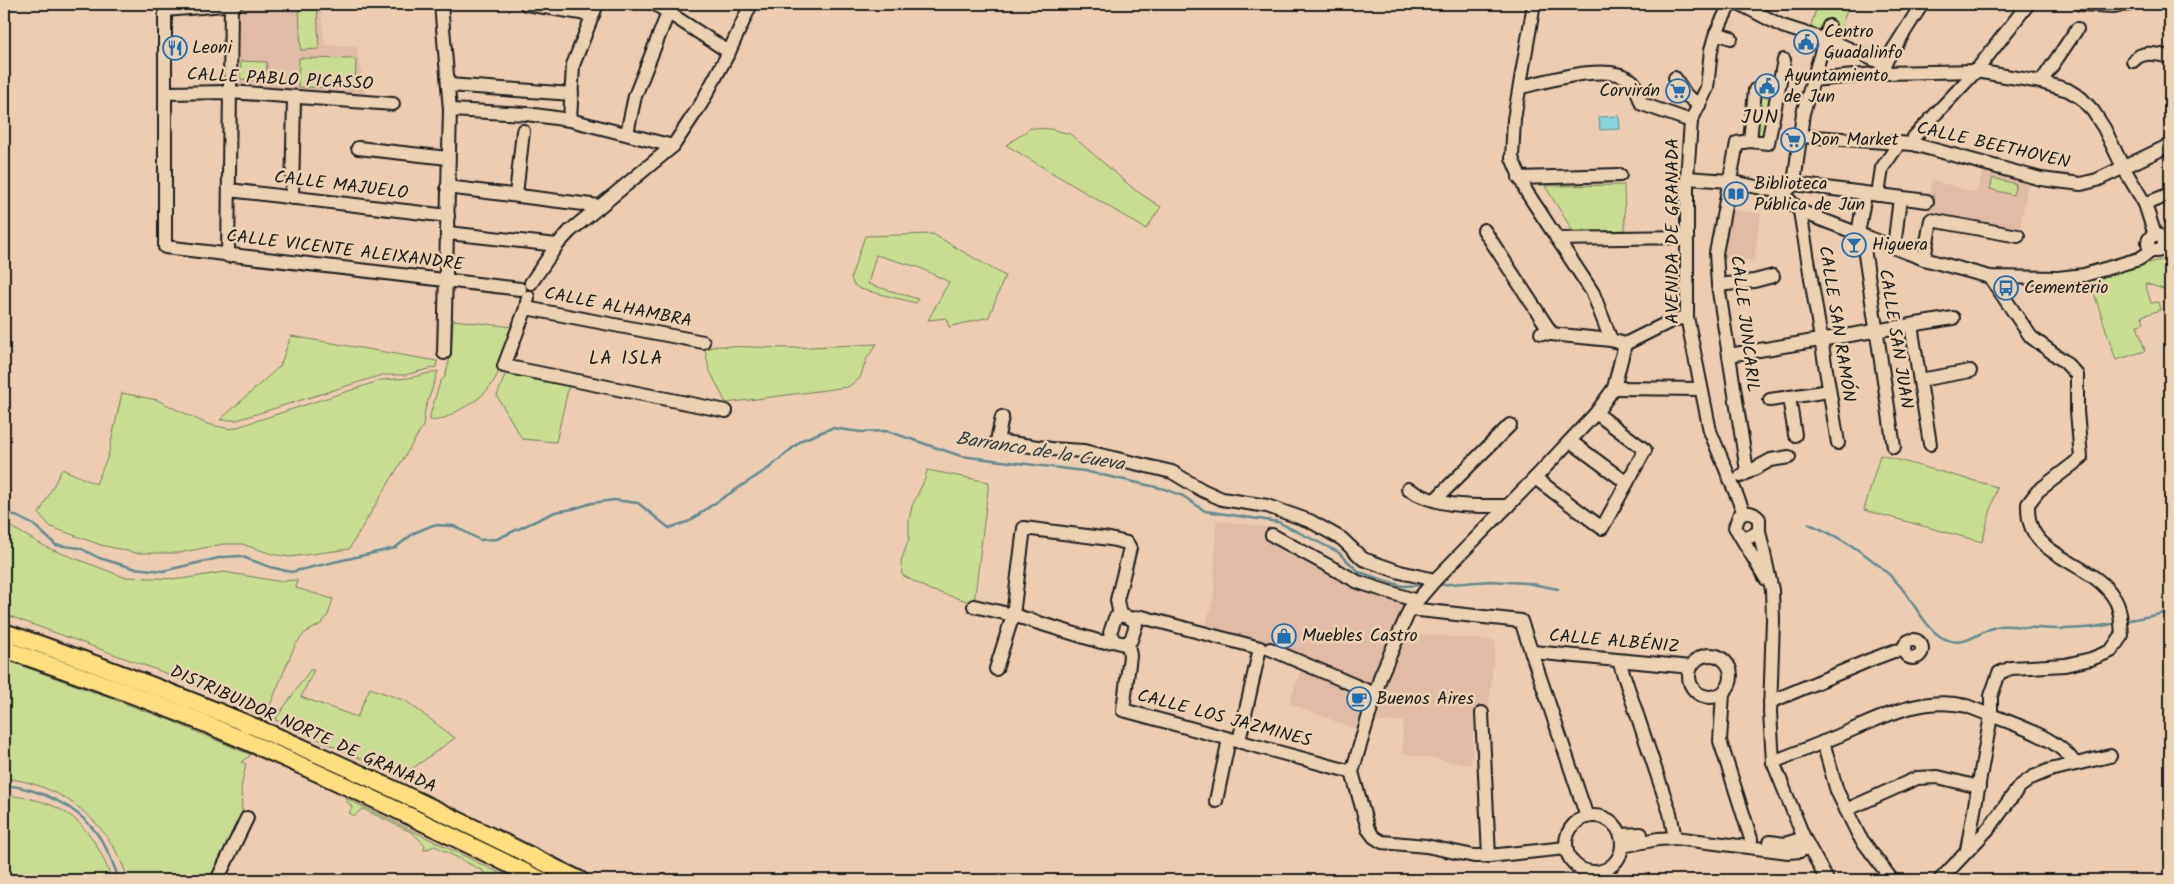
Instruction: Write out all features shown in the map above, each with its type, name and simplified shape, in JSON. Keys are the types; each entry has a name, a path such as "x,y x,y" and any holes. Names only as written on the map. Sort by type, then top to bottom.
{"main road":[{"name":"DISTRIBUIDOR NORTE DE GRANADA","path":"4,632 96,663 328,758 580,880"},
{"name":"DISTRIBUIDOR NORTE DE GRANADA","path":"4,649 95,681 225,732 324,775 541,880"}],"street":[{"path":"228,256 231,4"},
{"path":"166,92 165,7 236,4"},
{"path":"442,4 450,110 444,353"},
{"path":"526,4 595,9 573,65 570,120"},
{"path":"655,4 671,8 729,52"},
{"path":"726,411 504,366 526,294 557,245 599,206 673,146 701,104 729,52 751,4"},
{"path":"1534,4 1514,119 1512,158 1519,178 1593,293 1611,340"},
{"path":"1521,86 1593,72 1609,73 1631,79 1636,84 1642,104 1691,121 1708,88 1711,50 1716,34 1731,4 1737,7 1739,4 1782,26 1825,40 1885,68"},
{"path":"1885,68 1922,4"},
{"path":"1913,144 1914,136 1976,71 2028,4"},
{"path":"2081,4 2112,6 2130,4"},
{"path":"627,133 635,96 671,8"},
{"path":"1783,194 1794,184 1803,113 1829,26"},
{"path":"2041,82 2077,29"},
{"path":"1716,34 1731,38"},
{"path":"2132,62 2138,56 2146,53 2170,57"},
{"path":"1755,90 1750,141 1768,143 1784,60"},
{"path":"1813,80 1885,68 1976,71 2041,82 2068,90 2081,98 2094,111 2145,204 2155,235 2150,237 2148,242 2162,249"},
{"path":"1675,78 1686,95 1699,105"},
{"path":"449,85 572,94"},
{"name":"CALLE PABLO PICASSO","path":"166,92 230,92 393,104"},
{"name":"CALLE VICENTE ALEIXANDRE","path":"166,92 165,247 447,281 526,294"},
{"path":"292,198 294,98"},
{"path":"450,110 527,114 570,120 673,146"},
{"name":"AVENIDA DE GRANADA","path":"1691,121 1687,178 1687,317 1710,431 1744,513"},
{"path":"516,195 523,131"},
{"name":"CALLE BEETHOVEN","path":"1800,136 1913,144 2041,179 2081,184 2097,180 2170,145"},
{"name":"CALLE JUNCARIL","path":"1747,471 1718,285 1716,253 1737,143 1750,141"},
{"path":"1878,195 1882,168 1896,148 1896,143"},
{"path":"358,148 448,158"},
{"path":"1519,178 1620,175"},
{"path":"1687,178 1729,182 1783,194 1800,211 1924,259 1990,277 2058,278 2084,275 2139,259 2162,249"},
{"path":"1794,184 1927,201"},
{"path":"447,187 599,206"},
{"name":"CALLE MAJUELO","path":"230,190 448,216"},
{"name":"CALLE SAN JUAN","path":"1865,194 1860,235 1894,447"},
{"path":"2145,204 2170,194"},
{"path":"1894,247 1900,198"},
{"name":"CALLE SAN RAMÓN","path":"1800,211 1838,443"},
{"path":"1924,259 1931,220 2018,236"},
{"path":"1484,230 1546,333 1611,340 1626,344 1673,320 1687,317"},
{"path":"448,233 557,245"},
{"path":"1557,239 1686,237"},
{"path":"1718,285 1754,281 1773,276"},
{"path":"1968,850 1991,716 1991,696 1999,673 2011,668 2065,665 2091,659 2110,651 2122,635 2120,611 2115,598 2100,580 2056,554 2040,541 2030,524 2028,504 2033,497 2038,491 2081,458 2077,411 2077,375 2064,362 2031,337 1990,277"},
{"name":"CALLE ALHAMBRA","path":"526,294 703,342"},
{"path":"1730,355 1953,318"},
{"path":"1911,324 1930,444"},
{"path":"1566,848 1474,856 1426,846 1387,844 1378,840 1366,824 1352,772 1375,694 1413,605 1596,413 1614,388 1626,344"},
{"path":"1920,380 1970,371"},
{"path":"1614,388 1701,389"},
{"path":"1770,400 1829,391"},
{"path":"1789,397 1795,436"},
{"path":"1535,478 1602,528 1646,450 1596,413"},
{"path":"1002,417 997,441 1051,449 1084,451 1172,472 1202,490 1222,499 1268,506 1310,521 1342,539 1363,558 1400,572 1435,580"},
{"path":"1435,500 1510,426"},
{"path":"1570,440 1627,483"},
{"path":"1732,482 1747,471 1771,460 1789,457"},
{"path":"1408,489 1422,498 1455,506 1508,506"},
{"path":"1772,590 1741,536 1736,531 1736,521 1744,513 1752,513 1759,519 1759,531 1772,590 1773,619 1770,702 1773,762 1806,842 1827,880"},
{"path":"974,606 1013,615 1101,642 1128,643 1135,627 1126,617 1117,600 1130,548 1127,543 1110,539 1024,528 1013,615 996,669"},
{"path":"1741,536 1750,537 1759,531"},
{"path":"1272,535 1358,582 1413,605 1522,621 1587,817"},
{"path":"1114,641 1110,631 1115,618 1142,617 1260,648 1216,801"},
{"name":"CALLE LOS JAZMINES","path":"1128,643 1130,656 1123,710 1352,772"},
{"path":"1270,650 1375,694"},
{"path":"1770,702 1870,660 1894,651 1904,650"},
{"name":"CALLE ALBÉNIZ","path":"1533,652 1691,666"},
{"path":"1715,656 1721,658 1726,663 1731,675 1728,688 1723,694 1709,698 1696,692 1689,680 1691,666 1701,657 1715,656"},
{"path":"1619,661 1670,813 1674,834"},
{"path":"1723,694 1720,741 1750,843"},
{"path":"1773,762 1902,708 1933,703 1954,703 2057,743 2075,764"},
{"path":"1482,713 1489,856"},
{"path":"1823,742 1837,791 1846,810 1859,836 1892,880"},
{"path":"1940,880 1990,827 2019,787 2033,777 2050,770 2110,756"},
{"path":"1846,810 1916,778 1938,777 1979,787"},
{"path":"1597,816 1605,818 1617,828 1622,841 1617,860 1608,875 1580,868 1569,857 1566,848 1569,831 1574,824 1587,817 1597,816"},
{"path":"217,880 247,818"},
{"path":"1622,841 1674,834 1750,843 1785,844 1806,842"}],"shaded area":[{"path":"320,4 325,45 357,46 365,95 236,86 237,9"},
{"path":"1984,168 2026,180 2028,183 2019,234 1927,214 1932,180 1976,193"},
{"path":"1728,209 1761,214 1754,261 1721,255"},
{"path":"1216,520 1268,528 1365,584 1412,601 1395,632 1496,641 1488,713 1475,713 1471,765 1402,753 1403,721 1357,723 1355,729 1289,703 1304,661 1264,643 1206,625 1214,595"}],"green space":[{"path":"1818,4 1849,4 1836,43 1808,34"},
{"path":"317,6 319,49 301,50 299,7"},
{"path":"299,58 356,59 355,88 298,87"},
{"path":"241,61 267,62 266,80 240,79"},
{"path":"1758,96 1773,98 1768,141 1752,139"},
{"path":"1031,128 1050,129 1070,134 1135,190 1161,207 1146,229 1006,145"},
{"path":"1993,178 2016,184 2013,195 1990,189"},
{"path":"1624,185 1625,230 1574,233 1545,186"},
{"path":"933,234 1005,276 989,317 949,327 946,318 928,320 949,282 918,267 876,255 868,284 918,299 916,303 860,289 853,284 851,277 865,236"},
{"path":"2170,258 2169,291 2145,283 2151,303 2158,302 2160,310 2142,316 2144,323 2137,325 2145,351 2116,360 2090,281 2139,265"},
{"path":"453,320 513,327 497,375 485,393 447,417 430,420 440,382 445,377 451,354"},
{"path":"291,336 437,361 436,367 405,375 382,375 237,420 220,420 280,366"},
{"path":"877,344 867,358 860,378 848,387 726,403 709,369 705,349 716,346 788,348"},
{"path":"438,371 425,410 423,426 349,549 289,557 272,554 242,544 223,544 179,553 136,553 101,545 51,527 39,514 62,469 96,484 108,456 122,393 157,400 207,424 231,429 382,380 409,378"},
{"path":"506,372 569,385 556,442 522,439 497,396"},
{"path":"1880,455 1997,487 1982,542 1864,510"},
{"path":"927,470 989,482 974,603 930,590 902,575 901,561 909,539 909,520 912,506 925,479"},
{"path":"4,523 48,548 124,577 181,579 224,572 277,581 297,580 296,588 333,599 328,615 321,624 305,633 295,645 266,715 160,671 4,614"},
{"path":"4,659 167,719 251,755 241,762 246,764 241,788 242,811 238,828 214,880 128,880 120,859 110,841 97,824 82,810 46,788 4,778"},
{"path":"310,670 314,670 301,697 357,717 370,688 406,701 455,738 406,773 404,778 275,720"},
{"path":"4,795 44,802 60,809 73,818 85,829 95,843 112,880 4,880"},
{"path":"347,799 514,880 481,880 485,876 483,871 435,846 424,850 425,845 413,833 363,809 355,816 349,813 352,808 345,801"}],"water":[{"path":"1619,116 1620,129 1600,130 1599,117"}],"waterway":[{"name":"Barranco de la Cueva","path":"4,510 34,525 56,545 80,548 99,558 133,568 163,571 223,557 240,556 270,567 291,572 395,548 414,533 433,525 454,526 480,540 497,539 555,512 614,500 638,503 669,528 690,521 769,468 802,440 832,428 861,432 887,431 961,456 1084,471 1165,489 1183,496 1205,511 1278,522 1338,552 1359,572 1402,586 1425,585"},
{"name":"Barranco de la Cueva","path":"1809,524 1846,542 1881,567 1900,586 1931,628 1943,638 1951,641 1959,642 1973,638 2000,626 2068,629 2097,627 2117,623"},
{"name":"Barranco de la Cueva","path":"1438,585 1490,581 1527,583 1558,589"},
{"name":"Barranco de la Cueva","path":"2125,621 2170,612"},
{"path":"4,785 31,790 44,795 70,808 81,817 92,827 103,843 119,880"}],"place":[{"name":"Centro Guadalinfo","path":"1806,42"},
{"name":"Leoni","path":"175,48"},
{"name":"Ayuntamiento de Jun","path":"1767,86"},
{"name":"Corvirán","path":"1678,91"},
{"name":"Don Market","path":"1793,140"},
{"name":"Biblioteca Pública de Jun","path":"1736,194"},
{"name":"Higuera","path":"1854,245"},
{"name":"Cementerio","path":"2006,288"},
{"name":"Muebles Castro","path":"1284,636"},
{"name":"Buenos Aires","path":"1359,699"}],"district":[{"name":"JUN","path":"1760,118"},
{"name":"LA ISLA","path":"626,359"}]}
